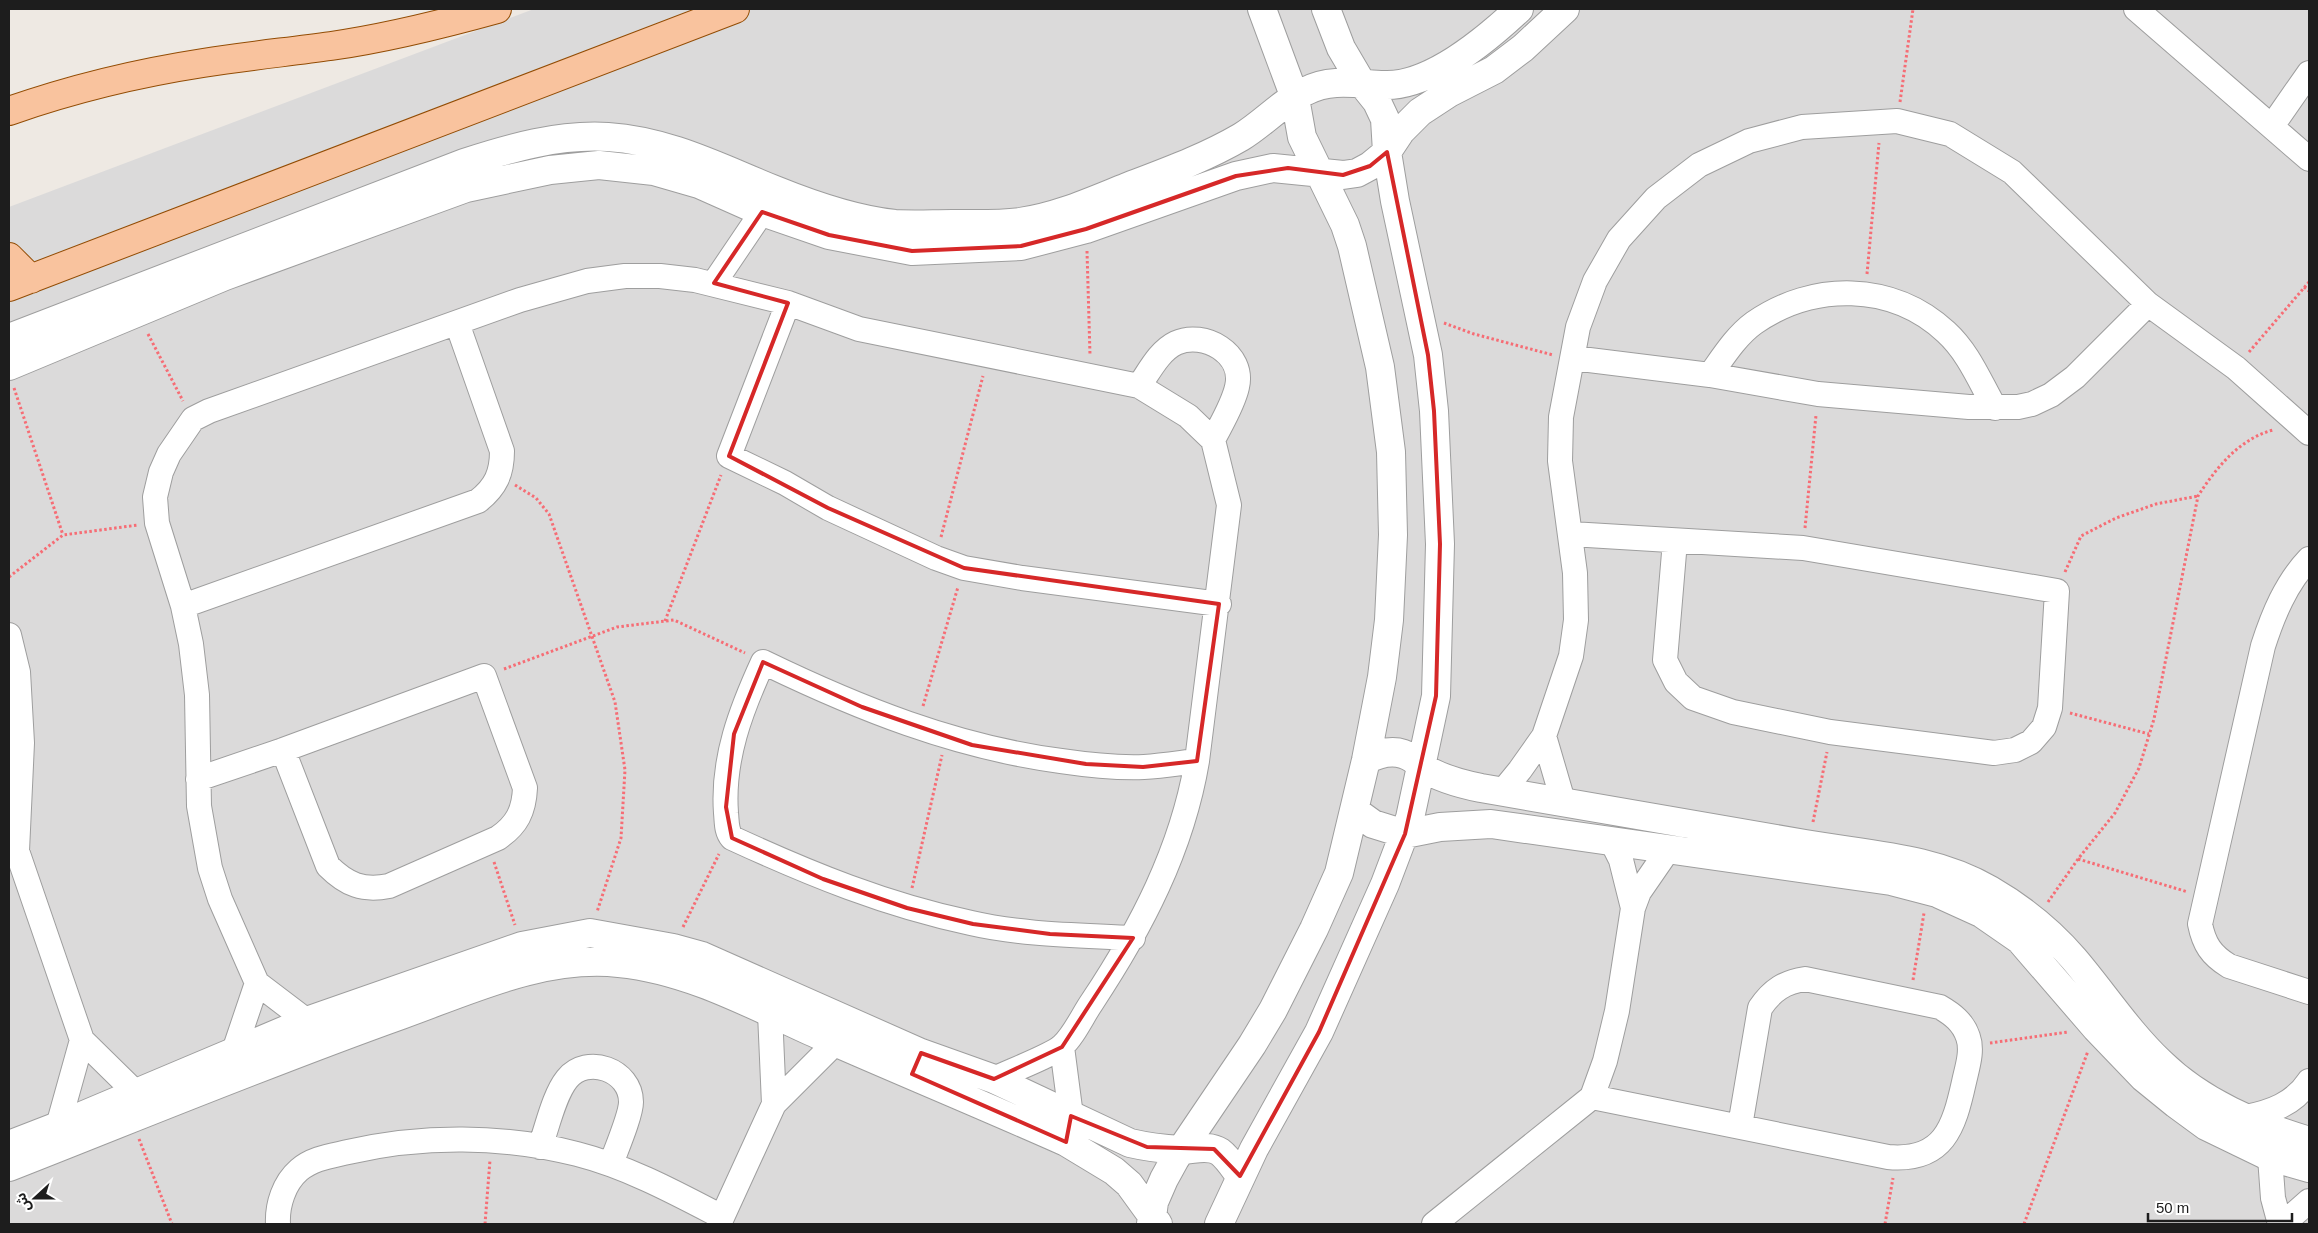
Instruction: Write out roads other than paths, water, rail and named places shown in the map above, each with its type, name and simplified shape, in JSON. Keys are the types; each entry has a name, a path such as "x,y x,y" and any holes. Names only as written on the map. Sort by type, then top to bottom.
{"main road":[{"path":"9,111 81,89 142,74 203,63 342,44 409,31 497,9"},
{"path":"9,257 20,283 735,9"}],"street":[{"path":"1154,1222 1154,1202 1164,1179 1252,1046 1293,972 1339,873 1366,760 1382,678 1389,620 1393,535 1391,452 1380,367 1362,279 1345,225 1302,137 1294,98 1262,9"},
{"path":"1219,1224 1240,1176 1286,1089 1320,1032 1405,834 1422,767 1436,696 1440,544 1434,411 1428,355 1387,152 1385,119 1377,102 1360,82 1341,48 1326,9"},
{"path":"9,338 455,166 517,146 605,137 633,140 666,146 819,206 892,223 975,225 1020,222 1060,213 1209,155 1266,120 1294,98 1322,84 1360,82 1385,85 1416,80 1465,53 1498,30 1519,9"},
{"path":"10,374 136,312 225,276 466,188 550,170 599,165 654,171 700,184 762,212 829,234 912,250 1021,246 1086,229 1236,176 1273,168 1343,175 1357,173 1370,166 1387,152 1401,131 1420,112 1449,93 1494,70 1523,48 1565,9"},
{"path":"2136,9 2309,159"},
{"path":"2272,126 2309,73"},
{"path":"1502,792 1544,736 1572,656 1576,620 1571,534 1560,461 1561,417 1578,327 1595,281 1618,239 1656,198 1700,165 1749,141 1802,127 1889,122 1950,134 2012,172 2148,304 2236,368 2304,428"},
{"path":"714,284 762,212"},
{"path":"313,1033 258,983 220,898 210,868 199,806 197,695 191,644 183,606 157,523 155,497 161,472 169,454 193,419 209,411 307,375 520,300 587,282 625,276 660,276 714,284 788,304 859,329 1091,378 1139,386 1188,416 1213,440 1230,505 1219,604 1191,797 1164,873 1133,938 1062,1047 994,1079"},
{"path":"1710,375 1728,349 1753,324 1783,306 1816,295 1851,292 1886,298 1918,312 1946,332 1969,359 1995,408"},
{"path":"788,304 729,456 828,508 936,558 964,568 1022,578 1219,604"},
{"path":"1573,358 1710,375 1818,394 1995,408 2032,404 2051,395 2075,377 2148,304"},
{"path":"183,606 478,501 490,491 498,479 502,466 502,451 456,323"},
{"path":"1139,386 1163,352 1175,343 1190,339 1205,340 1220,346 1230,357 1237,371 1238,387 1213,440"},
{"path":"1571,534 1803,548 2057,591 2050,708 2044,727 2031,742 2015,750 1994,753 1830,732 1733,712 1708,705 1693,698 1676,682 1666,660 1675,541"},
{"path":"2309,559 2287,588 2273,616 2263,646 2200,924 2202,937 2208,949 2217,959 2228,966 2309,992"},
{"path":"9,635 22,743 13,852 82,1040 136,1093"},
{"path":"1133,938 1050,934 972,924 907,908 823,879 732,838 729,835 726,806 729,758 744,704 763,662 862,707 916,728 1028,757 1086,764 1143,767 1197,761"},
{"path":"198,779 283,750 484,676 525,788 525,803 520,817 510,829 488,842 389,886 372,889 356,886 340,878 328,866 283,750"},
{"path":"1544,736 1563,801"},
{"path":"1366,760 1377,754 1401,753 1413,759 1422,767 1458,783 1809,845 1896,857 1945,870 1987,888 2028,930 2096,1028 2144,1078 2206,1126 2270,1158 2309,1168"},
{"path":"1355,811 1373,824 1405,834 1440,827 1491,824 1891,882 1928,891 2028,930 2072,957 2114,1010 2161,1063 2212,1102 2274,1130 2309,1142"},
{"path":"1611,840 1621,860 1633,908"},
{"path":"1434,1224 1592,1097 1605,1061 1617,1012 1633,908 1639,892 1668,850"},
{"path":"9,1167 136,1093 205,1076 522,946 590,933 672,948 702,956 744,986 770,1013 836,1042 916,1064 994,1079 1130,1143 1147,1147 1182,1150 1203,1147 1214,1149 1221,1153 1240,1176"},
{"path":"590,933 590,961"},
{"path":"9,1145 60,1136 131,1119 205,1076 233,1054 313,1033 523,972 560,964 590,961 653,968 744,986 916,1064 1066,1142 1114,1171 1129,1184 1154,1222"},
{"path":"1592,1097 1897,1158 1911,1157 1924,1152 1946,1136 1956,1118 1970,1046 1962,1024 1952,1014 1940,1007 1805,979 1792,981 1779,987 1768,996 1760,1008 1740,1126"},
{"path":"233,1054 258,983"},
{"path":"770,1013 774,1104"},
{"path":"60,1136 82,1040"},
{"path":"278,1224 279,1203 287,1184 299,1170 316,1159 376,1145 437,1139 492,1140 576,1154 611,1164 721,1221 774,1104 836,1042"},
{"path":"1062,1047 1071,1116 1066,1142"},
{"path":"540,1147 561,1089 567,1078 577,1071 589,1067 602,1067 614,1072 623,1080 629,1091 632,1103 611,1164"},
{"path":"2246,1117 2267,1113 2287,1104 2304,1089 2309,1081"},
{"path":"2270,1158 2273,1198 2282,1224 2309,1201"}]}
